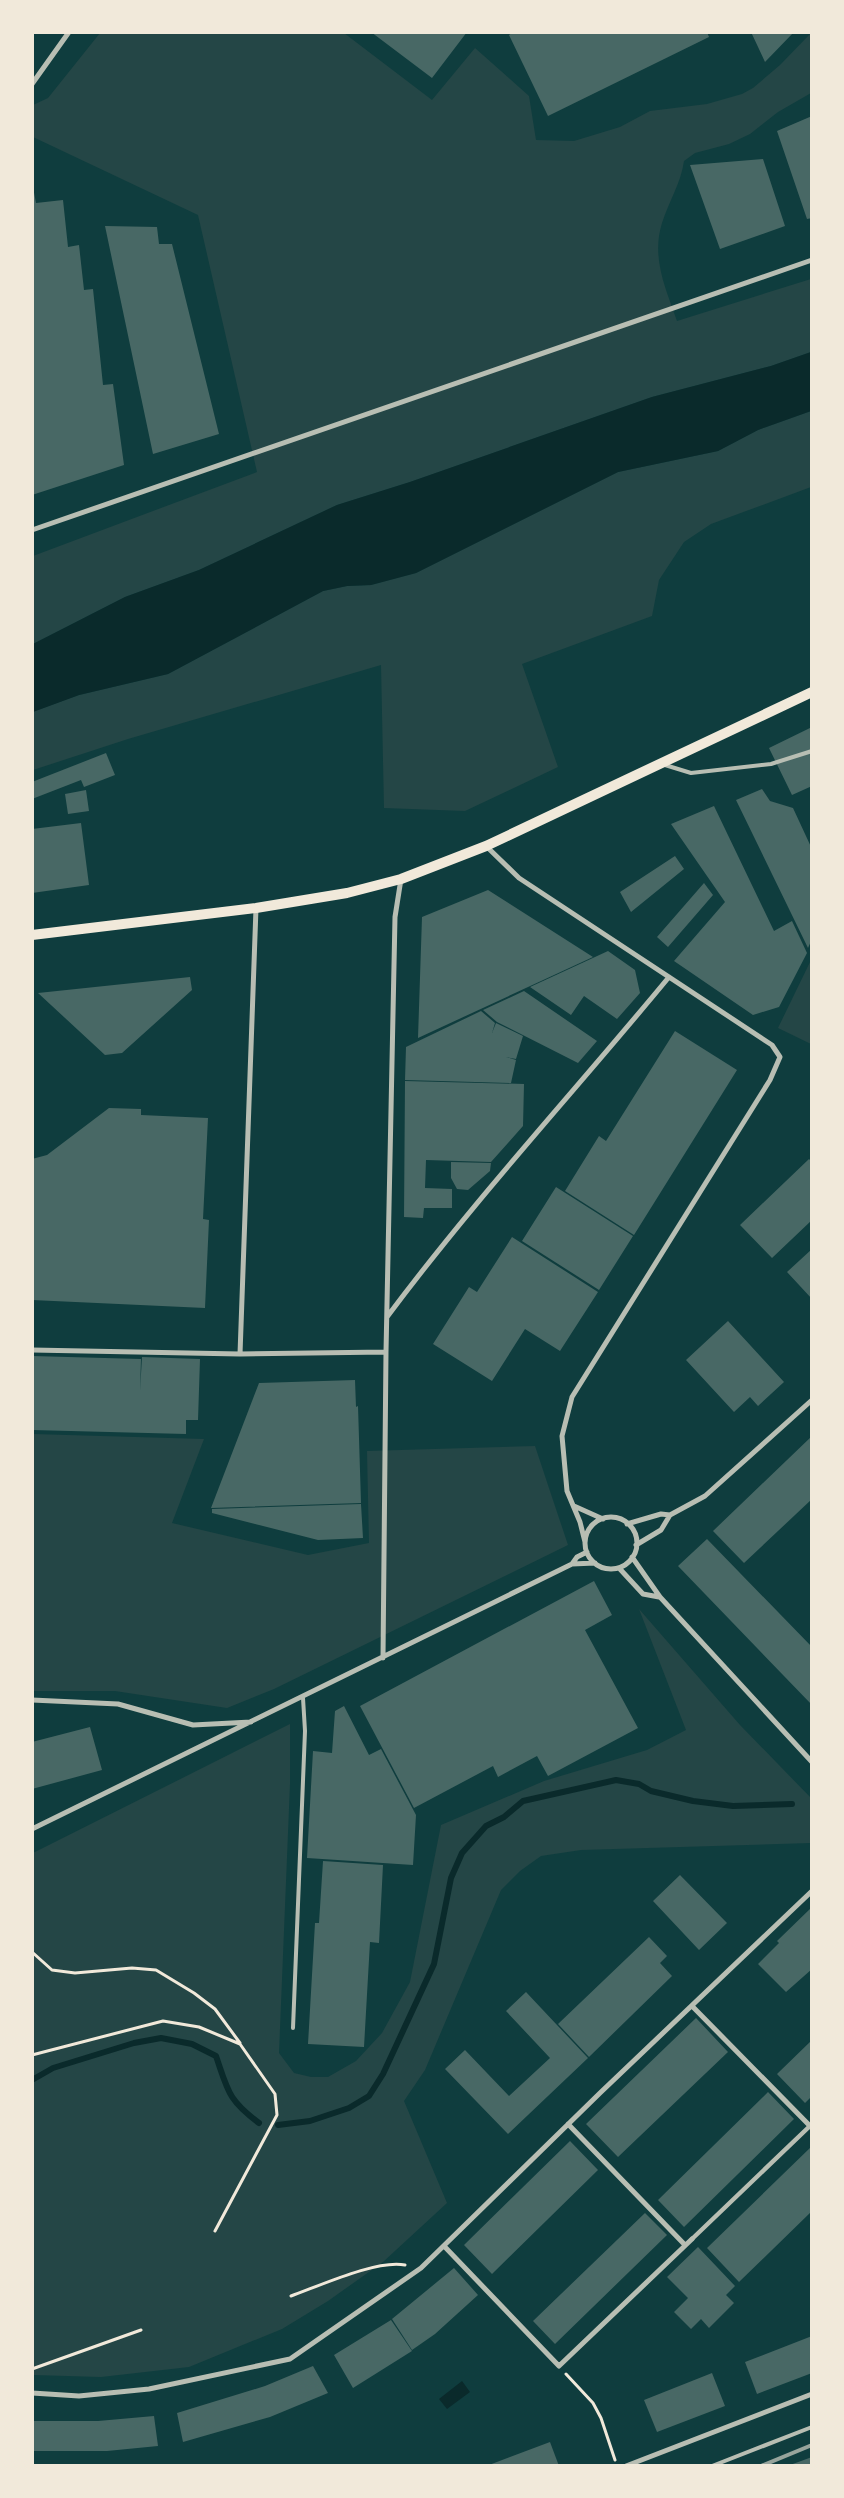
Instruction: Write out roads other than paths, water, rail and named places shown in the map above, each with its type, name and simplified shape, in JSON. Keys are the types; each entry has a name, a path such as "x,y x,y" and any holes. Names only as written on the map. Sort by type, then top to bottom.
{"main road":[{"path":"32,935 256,908 347,893 401,879 486,846 812,692"}],"street":[{"path":"32,84 69,32"},
{"path":"32,530 812,260"},
{"path":"486,846 519,878 772,1045 780,1057 770,1080 572,1397 562,1436 567,1491 574,1506 587,1552 595,1563"},
{"path":"383,1658 386,1352 395,917 401,879"},
{"path":"240,1354 256,908"},
{"path":"387,1317 508,1165 575,1090 669,977"},
{"path":"32,1350 240,1354 386,1352"},
{"path":"636,1545 661,1530 670,1516 705,1496 812,1400"},
{"path":"572,1564 595,1563 610,1569 620,1568 632,1557 636,1545 635,1535 627,1524 613,1518 603,1519 574,1506"},
{"path":"627,1524 661,1514 670,1516"},
{"path":"585,1542 591,1528 603,1519"},
{"path":"32,1829 303,1698 572,1564 578,1557 587,1552"},
{"path":"632,1557 660,1597 812,1762"},
{"path":"620,1568 643,1594 660,1597"},
{"path":"32,1700 118,1704 193,1725 254,1722"},
{"path":"32,2394 79,2396 149,2389 290,2359 421,2268 568,2124 812,1891"},
{"path":"444,2246 558,2366 811,2126 692,2006"},
{"path":"568,2124 685,2245"},
{"path":"626,2466 812,2394"}],"lane":[{"path":"660,763 691,773 771,764 812,750"},
{"path":"293,2028 305,1731 303,1698"},
{"path":"712,2466 812,2427"}],"waterway":[{"path":"278,2125 310,2121 349,2108 369,2096 383,2074 434,1964 451,1878 462,1853 486,1826 504,1817 523,1801 616,1780 639,1784 651,1791 693,1801 733,1806 792,1804"},
{"path":"32,2080 53,2068 134,2043 161,2038 192,2044 216,2056 230,2094 241,2108 259,2123"}],"railway":[{"path":"761,2466 812,2445"}]}
